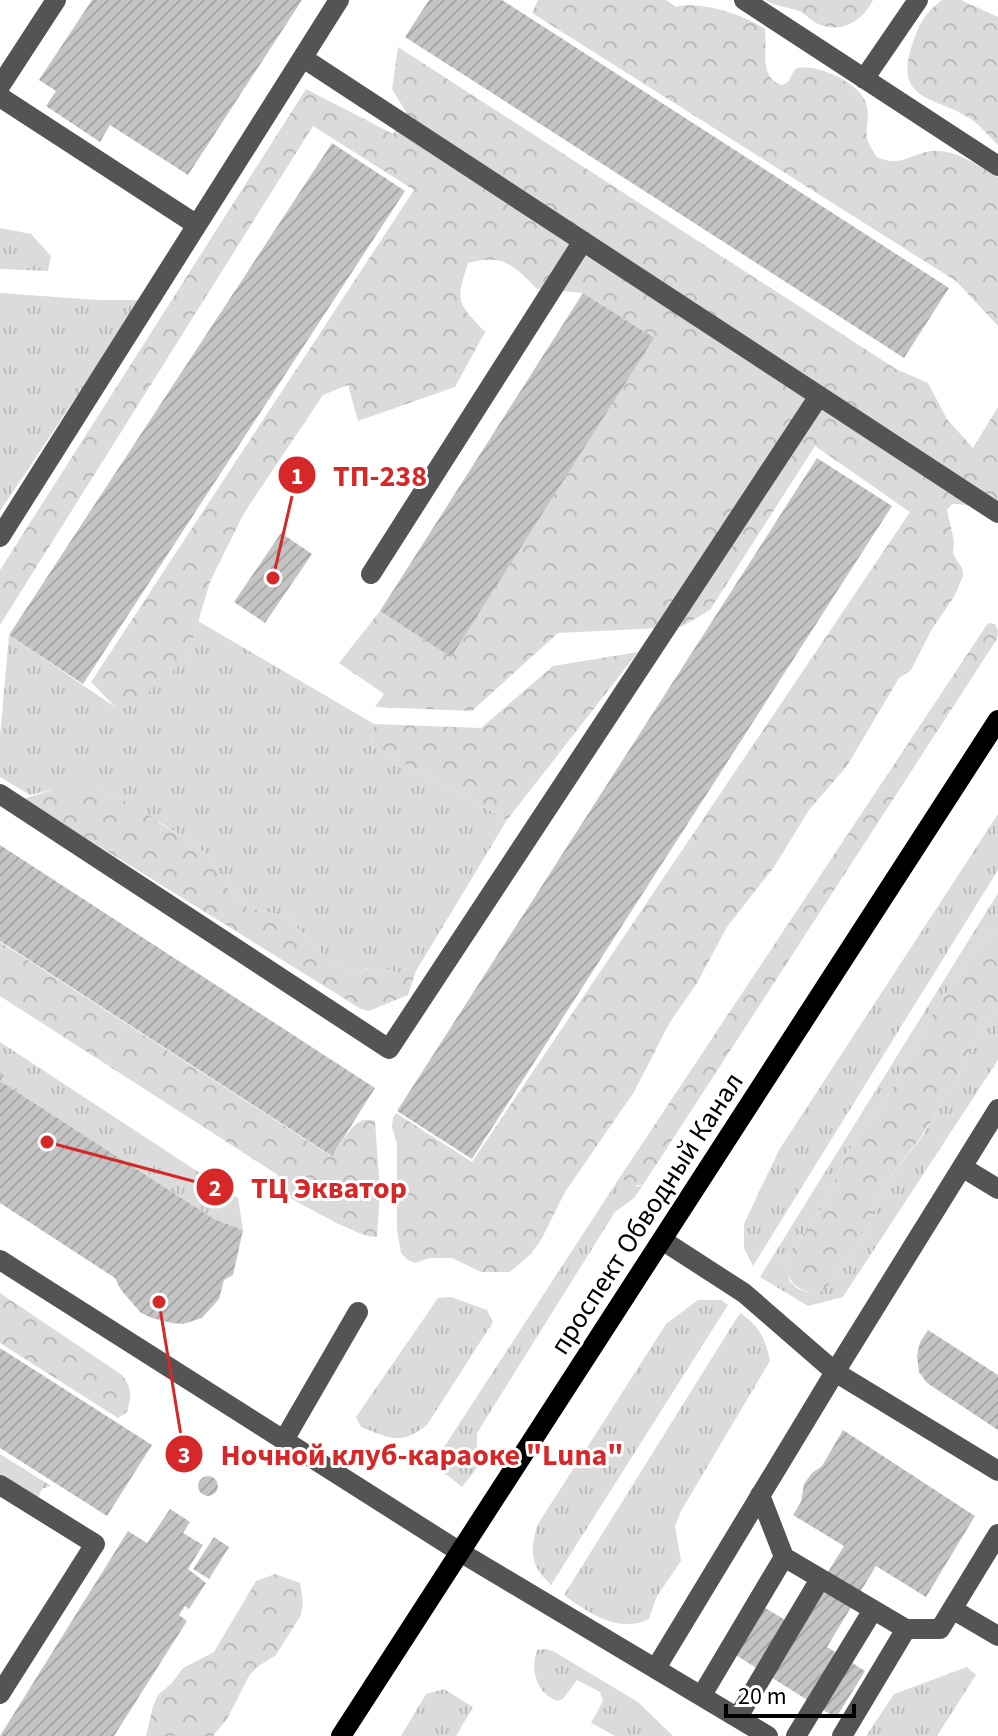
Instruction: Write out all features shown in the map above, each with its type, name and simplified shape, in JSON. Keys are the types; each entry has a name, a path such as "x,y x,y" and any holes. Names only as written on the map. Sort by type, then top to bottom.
{"main road":[{"name":"проспект Обводный Канал","path":"341,1736 998,720"}],"street":[{"path":"0,86 56,0"},
{"path":"0,537 339,0"},
{"path":"744,0 998,166"},
{"path":"864,79 918,0"},
{"path":"303,58 998,513"},
{"path":"0,97 197,225"},
{"path":"371,574 583,241"},
{"path":"0,794 389,1049 819,396"},
{"path":"656,1668 998,1109"},
{"path":"962,1167 998,1189"},
{"path":"662,1240 744,1293 835,1372 998,1471"},
{"path":"0,1260 460,1552 768,1736"},
{"path":"284,1440 358,1312"},
{"path":"0,1485 95,1544 0,1694"},
{"path":"760,1495 784,1557 906,1629 940,1629 998,1534"},
{"path":"702,1695 784,1557"},
{"path":"738,1717 820,1579"},
{"path":"952,1609 998,1636"},
{"path":"796,1736 873,1610"},
{"path":"842,1736 906,1629"}],"green space":[{"path":"538,0 666,0 676,7 709,7 734,14 765,29 767,69 775,81 782,85 788,82 795,69 804,68 825,71 855,88 866,103 868,140 877,157 895,161 930,151 947,152 998,177 998,326 956,281 532,13"},
{"path":"765,0 873,0 857,20 834,27 816,23 801,12"},
{"path":"942,0 961,0 998,17 998,145 971,119 920,94 908,76 908,63 917,31 926,15"},
{"path":"398,47 896,369 928,383 947,419 973,448 998,407 998,509 952,504 947,510 954,541 953,554 962,568 963,576 954,597 932,629 911,670 899,678 847,766 809,810 774,867 727,927 697,983 670,1022 634,1092 565,1192 541,1240 531,1254 510,1272 481,1272 452,1258 430,1258 415,1263 401,1253 397,1230 397,1144 393,1118 396,1113 472,1162 910,512 815,446 710,610 681,627 558,633 472,711 375,707 384,694 339,663 380,611 450,656 653,338 583,293 537,289 507,263 490,260 468,263 461,286 461,301 485,332 455,387 358,421 348,385 323,395 244,513 210,582 187,659 134,704 115,707 91,682 414,190 313,126 0,625 0,570 306,89 393,134 407,114 392,89"},
{"path":"0,228 31,234 51,256 48,271 0,269"},
{"path":"0,293 141,300 0,511"},
{"path":"198,621 374,724 372,746 507,820 416,971 412,969 398,973 368,968 361,971 330,962 286,916 247,908 228,889 212,859 187,839 119,798 96,789 51,790 30,795 0,777 0,736 9,635 115,707 187,659"},
{"path":"988,623 995,624 997,639 643,1185 631,1186 622,1174"},
{"path":"638,652 507,820 372,746 374,724 481,728 553,666"},
{"path":"65,786 89,786 119,798 187,839 212,859 228,889 247,908 286,916 330,962 361,971 375,966 398,973 412,968 416,971 408,995 369,1011 361,1009 23,799"},
{"path":"998,814 998,870 753,1266 744,1248 744,1224 779,1150"},
{"path":"998,893 998,928 974,952 947,991 918,1038 897,1082 846,1154 826,1201 783,1260 790,1282 808,1292 826,1288 860,1243 887,1180 922,1137 942,1099 955,1084 971,1047 998,1007 998,1060 843,1297 808,1306 760,1277"},
{"path":"998,928 998,1007 971,1047 955,1084 942,1099 939,1109 887,1180 860,1243 818,1294 799,1288 790,1280 783,1260 826,1201 846,1154 897,1082 918,1038 947,991 974,952"},
{"path":"0,942 331,1156 355,1125 361,1121 375,1121 380,1191 377,1237 344,1227 282,1194 278,1175 0,996"},
{"path":"0,1042 238,1198 243,1230 214,1219 0,1081 3,1075 0,1072"},
{"path":"622,1174 625,1182 638,1187 643,1185 634,1198 615,1212 477,1433 477,1468 462,1487 433,1464"},
{"path":"0,1293 122,1375 130,1393 127,1412 118,1418 0,1343"},
{"path":"451,1297 487,1310 493,1322 427,1425 402,1438 361,1427 356,1417 438,1298"},
{"path":"698,1300 721,1300 728,1305 551,1585 539,1571 533,1557 538,1524 666,1324"},
{"path":"740,1313 761,1334 770,1361 681,1511 675,1526 681,1561 657,1596 649,1619 638,1623 616,1623 594,1614 564,1595"},
{"path":"0,1454 51,1486 42,1489 38,1498 0,1479"},
{"path":"275,1574 300,1583 301,1615 276,1655 249,1676 227,1719 213,1736 146,1736 158,1695 183,1668 214,1652 256,1581"},
{"path":"545,1649 638,1702 673,1736 615,1736 591,1723 603,1701 600,1692 577,1680 563,1699 557,1701 550,1697 536,1680 534,1666 537,1650"},
{"path":"967,1667 976,1675 937,1736 866,1736 894,1694"},
{"path":"444,1689 473,1707 456,1736 401,1736 426,1694"}],"building":[{"path":"92,0 302,0 188,175 110,125 100,142 46,106 56,91 39,80"},
{"path":"429,0 502,0 949,288 904,358 405,37"},
{"path":"332,143 405,191 83,684 9,635"},
{"path":"583,293 654,338 451,657 380,611"},
{"path":"817,458 892,506 472,1159 397,1111"},
{"path":"281,533 312,554 265,623 234,602"},
{"path":"0,845 375,1088 332,1156 0,941"},
{"path":"0,1081 214,1219 243,1230 233,1275 224,1280 219,1299 202,1318 183,1324 141,1313 115,1278 0,1203"},
{"path":"928,1330 998,1375 998,1430 927,1383 919,1372 917,1356 920,1342"},
{"path":"0,1348 152,1445 107,1516 0,1448"},
{"path":"843,1430 975,1516 926,1597 876,1566 827,1647 865,1671 836,1718 723,1647 752,1600 795,1626 844,1546 793,1515 801,1502 804,1484 822,1466"},
{"path":"204,1476 212,1476 218,1486 212,1496 204,1496 198,1490 198,1482"},
{"path":"170,1509 190,1522 183,1533 203,1545 188,1569 206,1583 189,1609 185,1606 179,1615 187,1621 114,1736 0,1736 128,1531 147,1543"},
{"path":"214,1537 229,1547 209,1579 193,1569"}],"place":[{"name":"ТП-238","path":"273,578"},
{"name":"ТЦ Экватор","path":"47,1142"},
{"name":"Ночной клуб-караоке \"Luna\"","path":"159,1302"}]}
